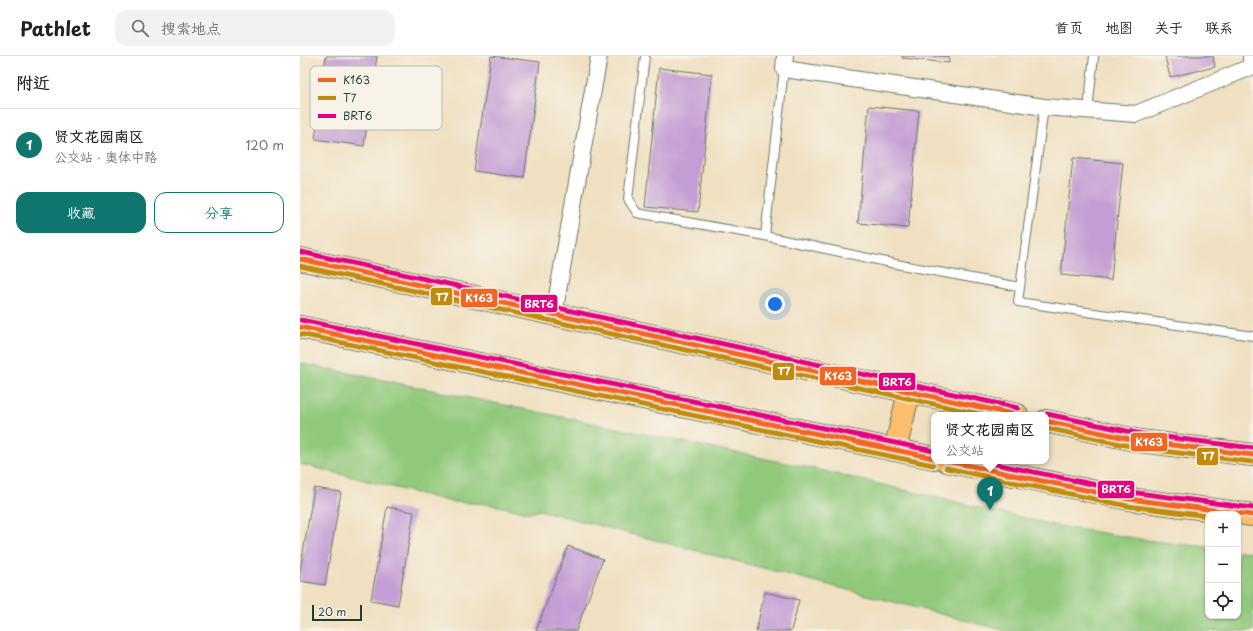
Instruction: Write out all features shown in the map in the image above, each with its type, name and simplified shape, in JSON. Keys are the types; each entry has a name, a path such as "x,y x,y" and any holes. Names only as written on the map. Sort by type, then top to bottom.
{"main road":[{"path":"300,259 1003,412"},
{"path":"300,327 931,457"},
{"path":"895,450 909,392"},
{"path":"1049,422 1140,441 1253,455"},
{"path":"961,464 1129,499 1253,515"}],"street":[{"path":"554,314 599,56"},
{"path":"784,62 1044,107 1136,114 1252,63"}],"lane":[{"path":"645,56 628,200 637,213 765,236 896,264 1020,287"},
{"path":"1088,110 1094,56"},
{"path":"765,236 784,62"},
{"path":"1044,107 1018,302 1253,336"}],"green space":[{"path":"300,363 815,469 1058,526 1153,541 1205,547 1205,619 1241,619 1241,551 1253,552 1253,631 1006,631 539,510 531,513 488,504 452,502 300,464"}],"building":[{"path":"326,56 377,56 376,66 325,66"},
{"path":"491,56 540,62 524,178 474,171"},
{"path":"902,56 949,56 949,63 902,58"},
{"path":"1165,56 1213,56 1215,67 1170,77"},
{"path":"659,68 712,74 698,212 645,207"},
{"path":"869,106 919,111 908,228 858,223"},
{"path":"316,130 366,130 364,146 315,139"},
{"path":"1073,158 1123,163 1111,280 1061,275"},
{"path":"314,488 341,492 325,585 300,581 300,571"},
{"path":"387,507 414,512 398,605 371,600"},
{"path":"568,546 603,559 576,631 536,631"},
{"path":"765,592 799,600 791,631 756,631"}],"transit line":[{"name":"BRT6","path":"301,252 1018,408"},
{"name":"K163","path":"300,259 1003,412"},
{"name":"T7","path":"300,266 970,412"},
{"name":"BRT6","path":"301,320 931,450"},
{"name":"K163","path":"300,327 931,457"},
{"name":"T7","path":"300,334 933,465"},
{"name":"BRT6","path":"1049,414 1141,434 1253,448"},
{"name":"K163","path":"1049,422 1140,441 1253,455"},
{"name":"T7","path":"1049,429 1139,448 1252,462"},
{"name":"K163","path":"961,464 1129,499 1253,515"},
{"name":"BRT6","path":"995,464 1130,492 1253,508"},
{"name":"T7","path":"946,468 1128,506 1205,516"}],"place":[{"name":"贤文花园南区","path":"990,510"}]}
